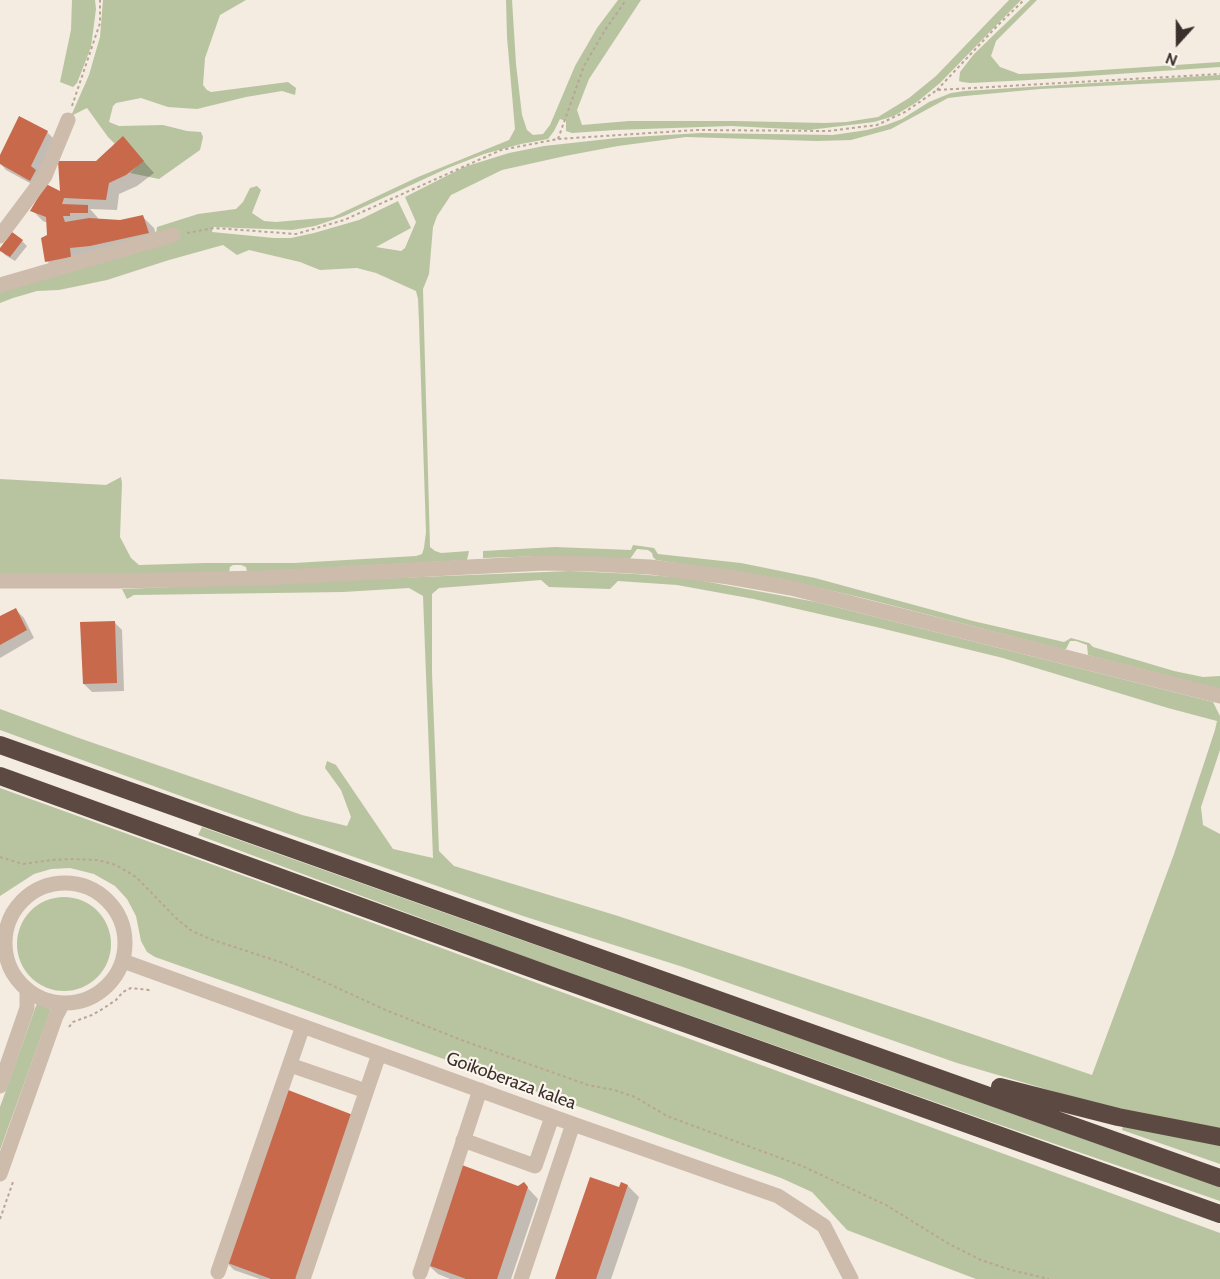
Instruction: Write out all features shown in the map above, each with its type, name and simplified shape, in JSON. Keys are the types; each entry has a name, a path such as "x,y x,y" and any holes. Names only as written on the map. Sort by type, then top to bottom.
{"highway":[{"path":"0,745 1220,1178"},
{"path":"0,776 1220,1216"},
{"path":"822,1037 1035,1097 1118,1117 1220,1137"}],"street":[{"path":"0,236 45,176 68,120"},
{"path":"0,285 173,235"},
{"path":"0,581 263,578 534,564 650,567 791,588 1220,696"},
{"path":"55,884 75,884 95,890 111,903 121,921 126,941 123,961 114,978 100,992 82,1001 63,1003 44,999 27,990 14,975 7,958 5,919 20,903 45,887 55,884"},
{"name":"Goikoberaza kalea","path":"123,961 552,1117 778,1196 824,1226 851,1279"},
{"path":"0,1086 27,1008 27,990"},
{"path":"8,1175 56,1016 63,1003"},
{"path":"218,1272 303,1026"},
{"path":"303,1279 379,1054"},
{"path":"290,1065 366,1091"},
{"path":"420,1273 480,1090"},
{"path":"463,1140 535,1166 552,1117"},
{"path":"521,1279 573,1124"}],"path":[{"path":"68,120 100,23 100,0"},
{"path":"558,139 584,66 604,30 626,0"},
{"path":"173,235 214,228 296,234 344,220 501,150 558,139 696,130 828,131 877,125 905,112 937,90 1024,0"},
{"path":"937,90 1220,74"},
{"path":"0,857 23,864 71,859 98,860 116,865 136,877 192,931 283,963 388,1011 464,1041 588,1085 635,1097 667,1116 802,1166 886,1205 949,1244 981,1260 1049,1279"},
{"path":"68,1028 74,1022 104,1008 123,992 131,988 149,990 151,985"},
{"path":"0,1219 8,1175"}],"green space":[{"path":"72,0 95,0 96,9 91,47 77,83 73,87 60,82 71,30"},
{"path":"103,0 246,0 220,15 205,58 203,85 211,92 288,82 296,88 295,95 282,91 197,109 168,107 141,98 116,103 109,122 119,126 163,125 201,132 203,137 200,150 159,179 130,173 137,166 108,137 87,108 71,116 89,75 100,37"},
{"path":"506,0 512,0 522,115 527,130 533,135 543,134 550,125 575,66 597,28 618,0 641,0 589,79 577,110 582,125 629,121 825,123 878,117 909,98 936,76 1009,0 1021,0 940,83 917,102 894,116 874,122 809,130 731,126 572,133 566,131 566,121 560,119 548,139 484,154 344,216 315,226 292,230 213,227 212,232 291,238 359,220 398,201 411,228 376,247 401,251 405,248 416,222 405,197 464,167 509,153 544,146 617,138 701,133 833,135 886,125 902,119 929,102 951,93 965,91 1220,75 1220,80 1040,89 948,98 891,129 851,140 686,137 618,146 502,170 451,195 437,216 433,227 429,274 423,289 430,547 441,553 469,551 467,560 247,572 246,567 233,565 229,572 118,575 0,574 0,479 106,485 121,477 120,537 131,558 139,565 294,563 422,554 426,532 416,291 376,273 357,268 320,270 300,262 249,250 237,255 223,245 107,280 59,290 37,291 0,303 0,289 154,246 157,227 198,214 236,209 243,202 250,188 257,186 261,190 252,213 264,221 333,217 418,177 509,140 515,129"},
{"path":"1030,0 1037,0 996,41 991,56 1000,67 1019,74 1220,62 1220,67 1029,80 970,83 959,81 960,72 974,54"},
{"path":"633,545 654,548 658,554 741,563 815,578 973,621 1064,642 1071,638 1089,643 1093,647 1174,671 1203,677 1220,676 1220,689 1088,655 1087,645 1076,641 1070,641 1066,649 1062,649 782,579 656,560 648,550 637,549 630,559 546,556 483,558 483,551 555,547 631,550"},
{"path":"570,571 687,578 816,602 1213,702 1220,716 1220,750 1201,807 1203,825 1220,834 1220,1128 1125,1111 957,1063 683,967 523,916 0,730 0,709 302,815 347,826 351,817 341,790 325,768 327,761 336,765 393,849 433,858 423,596 409,588 343,592 134,595 127,599 122,589","holes":["541,580 549,587 610,589 618,581 677,585 754,599 1003,658 1217,721 1174,854 1092,1075 618,916 454,866 439,851 432,673 432,594 439,588"]},
{"path":"0,788 1220,1233 1220,1279 976,1279 847,1230 812,1192 781,1178 155,957 147,952 141,941 136,916 127,899 115,886 94,874 70,868 51,869 34,874 0,896"},
{"path":"202,827 1220,1187 1220,1201 520,955 198,835"},
{"path":"64,897 82,901 97,911 107,926 111,944 107,962 97,977 82,987 64,991 46,987 31,977 21,962 17,944 21,926 31,911 46,901"},
{"path":"37,1003 51,1009 0,1150 0,1107"},
{"path":"1123,1126 1220,1144 1220,1164 1122,1130"}],"building":[{"path":"19,116 48,131 31,166 36,170 30,181 0,164 0,155"},
{"path":"123,136 144,161 126,175 109,183 106,200 64,198 62,204 88,205 88,213 70,213 70,216 63,216 65,222 89,218 120,220 143,215 149,233 70,248 71,257 45,262 41,238 47,235 46,217 30,211 46,184 60,191 58,161 96,161"},
{"path":"12,232 23,240 10,257 0,251 0,248"},
{"path":"16,608 27,630 0,645 0,616"},
{"path":"115,621 117,683 83,684 80,622"},
{"path":"283,1088 353,1115 297,1279 271,1279 225,1262"},
{"path":"462,1165 518,1186 524,1182 528,1187 497,1279 466,1279 425,1264"},
{"path":"590,1177 619,1187 621,1182 628,1185 596,1279 555,1279"}]}
